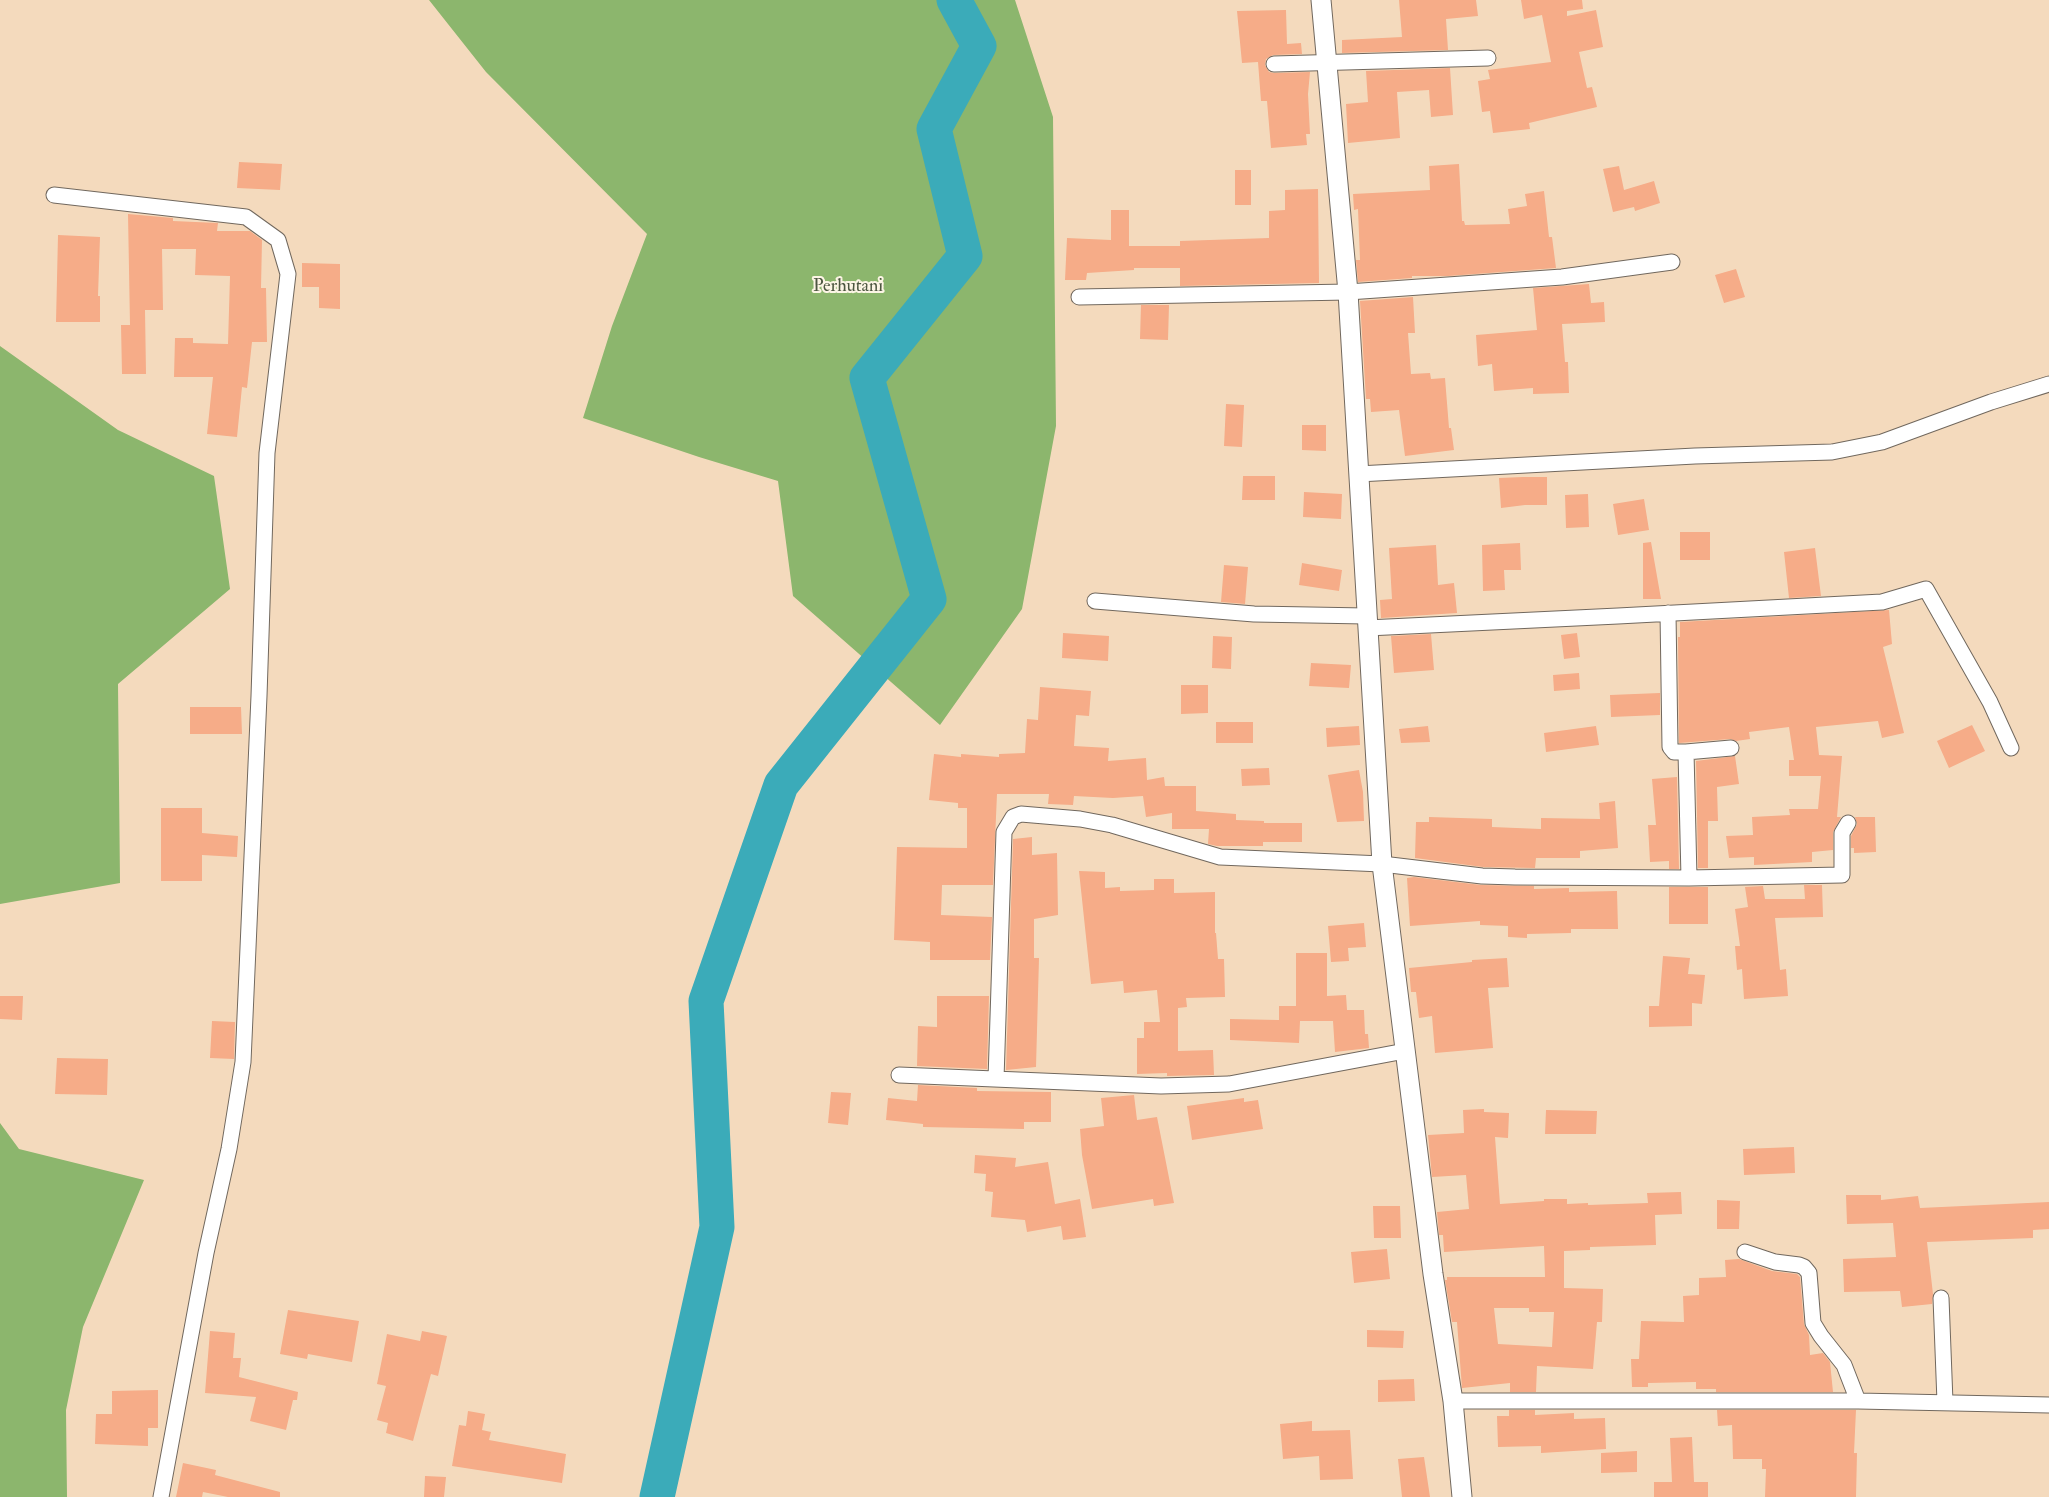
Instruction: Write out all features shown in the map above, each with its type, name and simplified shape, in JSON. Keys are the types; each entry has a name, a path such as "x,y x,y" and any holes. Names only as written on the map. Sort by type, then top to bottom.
{"street":[{"path":"1321,0 1348,292 1366,622 1382,864 1433,1274 1453,1401 1462,1497"},
{"path":"1274,64 1488,58"},
{"path":"54,195 246,217 278,240 288,274 267,453 259,696 243,1062 229,1149 206,1253 161,1497"},
{"path":"1079,297 1348,292 1562,277 1672,262"},
{"path":"1358,474 1695,456 1832,452 1882,442 1991,402 2049,384"},
{"path":"1095,601 1366,622 1668,613 1882,602 1926,590 1990,702 2011,748"},
{"path":"1668,613 1670,747 1674,752 1731,748"},
{"path":"1686,752 1689,878"},
{"path":"996,1079 1004,832 1013,817 1021,814 1080,819 1112,825 1220,857 1382,864 1482,876 1689,878 1842,875 1842,833 1848,823"},
{"path":"899,1075 1161,1086 1228,1084 1405,1051"},
{"path":"1745,1252 1774,1262 1798,1265 1804,1267 1809,1273 1814,1323 1821,1336 1844,1365 1858,1401"},
{"path":"1941,1298 1945,1402"},
{"path":"1453,1401 1858,1401 2049,1405"}],"green space":[{"name":"Perhutani","path":"429,0 1015,0 1053,117 1056,426 1022,609 940,725 793,596 778,481 583,418 612,326 647,234 486,72"},
{"path":"0,346 118,430 214,476 230,589 118,684 120,883 0,904"},
{"path":"0,1123 19,1149 144,1180 83,1327 66,1410 67,1497 0,1497"}],"building":[{"path":"1399,0 1476,0 1478,16 1446,19 1448,50 1342,53 1342,40 1402,37"},
{"path":"1521,0 1582,0 1583,9 1567,11 1567,16 1596,10 1603,47 1579,52 1587,88 1592,87 1597,107 1529,123 1530,129 1493,133 1490,111 1482,112 1478,81 1490,79 1488,70 1551,62 1542,15 1524,19"},
{"path":"1286,10 1287,44 1301,43 1302,54 1273,55 1266,59 1265,65 1269,72 1274,73 1310,72 1308,94 1310,134 1306,134 1307,145 1271,148 1267,101 1261,101 1258,62 1242,63 1237,11"},
{"path":"1450,68 1453,115 1431,117 1429,90 1397,92 1400,138 1348,143 1346,104 1368,102 1366,71"},
{"path":"239,162 282,164 280,190 237,188"},
{"path":"1459,164 1462,221 1464,221 1465,225 1510,224 1508,209 1527,206 1525,194 1544,191 1549,237 1552,237 1556,268 1448,276 1412,276 1412,278 1358,282 1356,260 1360,260 1358,209 1354,210 1353,194 1430,190 1429,166"},
{"path":"1619,166 1624,190 1654,181 1660,203 1635,211 1634,207 1613,212 1603,169"},
{"path":"1235,170 1251,170 1251,205 1235,205"},
{"path":"1318,189 1319,283 1180,286 1180,268 1134,268 1134,270 1087,273 1086,280 1065,280 1067,238 1111,240 1111,210 1129,210 1129,246 1180,246 1180,241 1269,238 1269,211 1285,210 1285,190"},
{"path":"128,214 173,218 173,221 218,223 217,231 250,231 262,240 261,288 266,288 267,342 252,342 247,388 242,387 237,437 207,434 213,377 174,377 175,338 193,338 193,343 228,344 230,276 195,275 196,249 162,249 163,310 145,310 146,374 122,374 121,325 130,325"},
{"path":"58,235 100,237 98,296 100,296 100,322 56,322"},
{"path":"302,263 340,264 340,309 319,308 319,287 302,287"},
{"path":"1736,269 1745,297 1724,303 1715,275"},
{"path":"1589,284 1591,303 1604,302 1605,322 1562,324 1565,362 1568,362 1569,393 1533,394 1533,388 1494,391 1492,364 1478,366 1476,335 1537,330 1533,288"},
{"path":"1413,297 1415,333 1408,333 1411,374 1430,373 1431,379 1445,378 1449,428 1451,428 1454,450 1405,456 1399,410 1371,412 1370,399 1366,399 1360,301"},
{"path":"1141,305 1169,305 1168,340 1140,339"},
{"path":"1226,404 1244,405 1242,447 1224,446"},
{"path":"1302,425 1326,425 1326,451 1302,450"},
{"path":"1243,476 1275,476 1275,500 1242,500"},
{"path":"1547,477 1547,505 1501,508 1499,478"},
{"path":"1304,492 1342,494 1341,519 1303,517"},
{"path":"1588,494 1589,527 1566,528 1565,495"},
{"path":"1644,499 1649,530 1618,535 1613,504"},
{"path":"1680,532 1710,532 1710,560 1680,560"},
{"path":"1651,542 1661,599 1643,599 1643,543"},
{"path":"1520,543 1521,570 1504,570 1505,590 1483,591 1482,545"},
{"path":"1436,545 1438,585 1454,583 1457,613 1381,618 1380,600 1392,599 1389,548"},
{"path":"1815,548 1821,596 1789,598 1784,552"},
{"path":"1302,563 1342,570 1339,591 1299,585"},
{"path":"1224,565 1248,567 1245,604 1221,602"},
{"path":"1889,610 1892,644 1883,647 1904,733 1882,738 1878,721 1816,727 1819,755 1842,756 1837,817 1841,817 1833,832 1833,850 1812,852 1812,862 1754,865 1754,857 1729,858 1726,836 1753,835 1752,817 1790,815 1789,809 1818,809 1821,776 1789,776 1789,760 1794,760 1789,727 1749,732 1750,739 1679,743 1678,637 1680,637 1680,622"},
{"path":"1063,633 1109,636 1108,661 1062,658"},
{"path":"1577,633 1580,657 1564,659 1561,635"},
{"path":"1431,634 1434,670 1394,673 1391,636"},
{"path":"1213,636 1232,637 1231,669 1212,668"},
{"path":"1311,663 1351,665 1349,688 1309,686"},
{"path":"1579,673 1580,689 1554,691 1553,675"},
{"path":"1181,685 1208,685 1208,713 1181,714"},
{"path":"1040,687 1091,691 1089,716 1076,715 1074,746 1109,748 1108,761 1146,758 1147,780 1164,777 1165,786 1196,786 1196,811 1236,814 1236,820 1264,821 1264,823 1302,823 1302,842 1263,842 1263,846 1217,846 1208,844 1209,829 1172,829 1172,813 1146,817 1143,796 1113,798 1074,796 1073,805 1048,804 1049,794 997,794 993,885 942,885 941,915 992,917 990,960 930,960 930,942 894,940 897,847 967,848 967,808 958,808 958,803 929,800 934,754 961,757 961,754 999,757 999,754 1025,753 1027,719 1038,720"},
{"path":"1660,693 1660,715 1611,717 1610,695"},
{"path":"190,707 241,707 242,734 190,734"},
{"path":"1216,722 1253,722 1253,743 1216,743"},
{"path":"1972,725 1985,751 1949,768 1937,741"},
{"path":"1359,726 1360,745 1327,747 1326,728"},
{"path":"1428,726 1430,742 1401,743 1399,729"},
{"path":"1596,726 1599,745 1546,752 1544,733"},
{"path":"1735,756 1739,784 1717,787 1718,821 1708,821 1708,868 1698,868 1696,761"},
{"path":"1269,768 1270,785 1242,786 1241,769"},
{"path":"1359,770 1363,792 1364,821 1337,822 1328,775"},
{"path":"1677,777 1679,869 1669,869 1669,861 1650,862 1648,825 1656,825 1652,779"},
{"path":"1615,801 1618,848 1580,851 1580,858 1536,858 1535,868 1483,867 1415,858 1416,822 1429,822 1429,817 1492,819 1492,827 1541,829 1541,818 1600,819 1599,803"},
{"path":"161,808 202,808 202,833 238,836 237,857 202,855 202,881 161,881"},
{"path":"1855,817 1875,817 1876,852 1854,853 1854,848 1851,848 1851,836 1857,824"},
{"path":"1032,837 1032,855 1057,853 1058,915 1034,919 1034,958 1039,958 1036,1067 1006,1070 1013,839"},
{"path":"1079,871 1105,872 1105,888 1120,887 1120,891 1154,890 1154,879 1174,879 1174,893 1215,892 1215,933 1218,959 1224,959 1225,997 1186,998 1187,1007 1178,1008 1178,1051 1213,1050 1214,1075 1167,1076 1167,1073 1137,1074 1137,1038 1144,1038 1144,1022 1160,1022 1157,990 1124,993 1123,981 1091,984"},
{"path":"1414,877 1481,885 1534,886 1534,889 1569,888 1569,892 1617,891 1618,929 1571,929 1571,933 1527,934 1527,938 1508,937 1508,926 1480,925 1480,921 1410,926 1407,878"},
{"path":"1804,885 1822,885 1823,917 1775,918 1780,970 1786,969 1788,996 1744,999 1742,969 1737,970 1735,946 1740,946 1735,909 1748,907 1745,887 1763,886 1765,899 1805,899"},
{"path":"1669,887 1708,887 1708,924 1669,924"},
{"path":"1364,923 1366,947 1348,948 1349,961 1331,962 1328,926"},
{"path":"1296,953 1327,953 1327,996 1346,995 1347,1010 1364,1010 1365,1034 1368,1034 1369,1048 1335,1052 1333,1021 1300,1021 1299,1043 1230,1040 1230,1019 1279,1020 1279,1006 1296,1006"},
{"path":"1663,956 1690,958 1688,974 1705,975 1702,1004 1692,1003 1692,1026 1649,1027 1649,1006 1659,1006"},
{"path":"1507,958 1509,987 1488,988 1493,1048 1435,1053 1432,1016 1419,1018 1416,992 1411,992 1409,968 1472,962 1472,960"},
{"path":"0,996 23,996 22,1020 0,1019"},
{"path":"937,996 989,996 987,1069 917,1066 918,1026 937,1027"},
{"path":"212,1021 235,1022 234,1059 210,1058"},
{"path":"57,1058 108,1059 107,1095 55,1094"},
{"path":"918,1085 977,1088 977,1091 1051,1092 1051,1122 1024,1122 1024,1129 923,1127 923,1124 886,1120 888,1098 917,1101"},
{"path":"831,1092 851,1093 848,1125 828,1123"},
{"path":"1134,1095 1137,1120 1157,1117 1174,1203 1154,1206 1153,1199 1092,1209 1082,1155 1080,1129 1104,1126 1101,1098"},
{"path":"1244,1098 1244,1102 1258,1100 1263,1129 1192,1140 1187,1106"},
{"path":"1484,1109 1484,1112 1509,1113 1508,1138 1495,1137 1500,1204 1544,1201 1544,1199 1567,1199 1567,1204 1588,1203 1588,1205 1648,1203 1647,1193 1681,1192 1682,1214 1655,1215 1656,1245 1590,1247 1590,1250 1564,1251 1564,1288 1603,1289 1602,1322 1597,1322 1593,1369 1537,1366 1536,1392 1510,1392 1510,1383 1462,1388 1457,1322 1452,1322 1445,1280 1447,1280 1447,1277 1545,1277 1544,1246 1444,1252 1443,1235 1439,1235 1437,1212 1469,1209 1466,1175 1432,1177 1428,1135 1464,1133 1463,1110","holes":["1494,1308 1529,1308 1529,1312 1554,1312 1552,1347 1498,1344"]},
{"path":"1546,1110 1597,1111 1596,1134 1545,1134"},
{"path":"1794,1147 1795,1173 1744,1175 1743,1149"},
{"path":"975,1155 1016,1158 1015,1167 1048,1162 1055,1204 1080,1199 1086,1237 1063,1240 1061,1226 1027,1232 1025,1220 991,1217 993,1192 985,1191 986,1174 974,1173"},
{"path":"1846,1195 1881,1195 1881,1200 1918,1196 1920,1208 2049,1202 2049,1229 2033,1230 2033,1238 1927,1242 1933,1294 1932,1304 1902,1307 1900,1291 1844,1292 1843,1259 1896,1257 1893,1223 1847,1224"},
{"path":"1717,1200 1740,1201 1739,1229 1717,1229"},
{"path":"1373,1206 1400,1206 1401,1238 1374,1238"},
{"path":"1387,1249 1390,1279 1354,1283 1351,1252"},
{"path":"1739,1259 1772,1271 1797,1274 1800,1277 1804,1324 1809,1335 1810,1355 1823,1353 1830,1362 1833,1392 1716,1392 1716,1389 1696,1389 1696,1382 1648,1383 1648,1387 1632,1387 1631,1359 1639,1359 1641,1321 1684,1322 1683,1296 1699,1295 1699,1278 1726,1277 1725,1260"},
{"path":"288,1310 359,1321 352,1362 308,1354 307,1359 280,1354"},
{"path":"1367,1330 1404,1331 1403,1348 1367,1347"},
{"path":"210,1331 235,1333 233,1358 241,1358 239,1377 298,1392 297,1400 293,1400 286,1430 250,1421 256,1397 205,1393"},
{"path":"422,1331 447,1336 438,1376 431,1374 413,1441 386,1433 388,1423 377,1420 386,1386 377,1384 387,1334 420,1341"},
{"path":"1414,1379 1415,1401 1378,1402 1378,1380"},
{"path":"158,1390 158,1428 148,1428 148,1446 95,1444 96,1414 112,1414 112,1391"},
{"path":"1509,1410 1535,1410 1535,1415 1574,1413 1574,1419 1605,1418 1606,1449 1541,1453 1541,1446 1498,1447 1497,1416 1509,1416"},
{"path":"1717,1410 1856,1410 1854,1453 1857,1453 1856,1497 1765,1497 1766,1469 1762,1469 1762,1459 1733,1459 1732,1425 1718,1426"},
{"path":"468,1411 485,1414 482,1430 491,1432 489,1440 566,1454 562,1483 452,1466 459,1425 466,1426"},
{"path":"1312,1421 1312,1431 1350,1430 1353,1479 1320,1480 1319,1456 1283,1459 1280,1424"},
{"path":"1692,1437 1694,1482 1708,1482 1708,1497 1654,1497 1654,1482 1672,1482 1670,1438"},
{"path":"1637,1451 1637,1472 1601,1473 1601,1453"},
{"path":"1424,1457 1430,1497 1402,1497 1398,1459"},
{"path":"183,1463 216,1470 215,1475 280,1492 280,1497 228,1497 203,1492 202,1497 176,1497"},
{"path":"425,1476 446,1477 444,1497 424,1497"}],"waterway":[{"path":"657,1497 717,1227 706,1001 781,785 929,599 867,378 965,256 934,129 979,46 954,0"}]}
